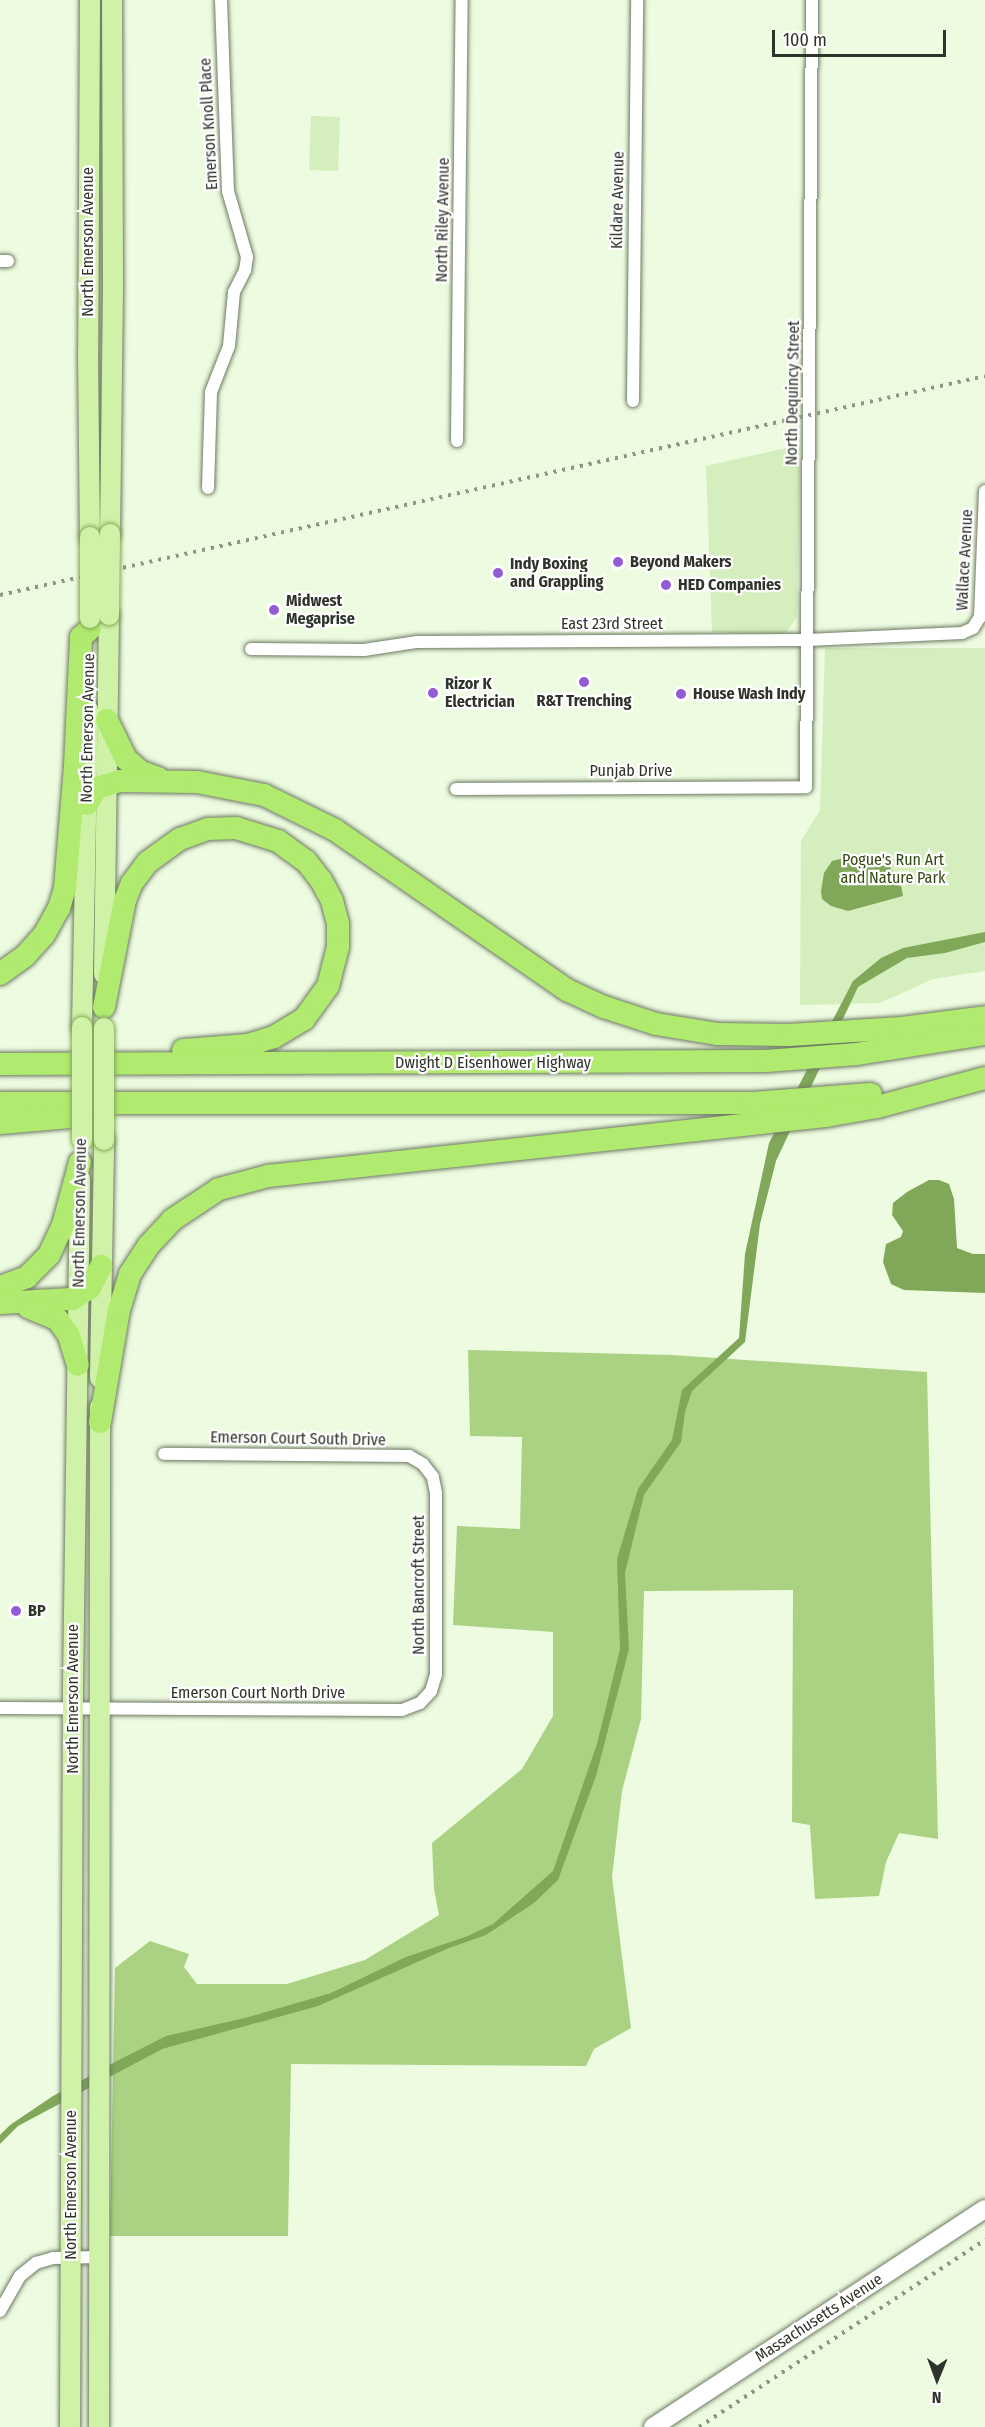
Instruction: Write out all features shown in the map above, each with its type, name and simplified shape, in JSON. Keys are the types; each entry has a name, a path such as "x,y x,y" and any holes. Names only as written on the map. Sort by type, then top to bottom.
{"highway":[{"path":"0,974 25,956 44,935 59,908 65,888 75,766 81,637 96,621"},
{"path":"107,720 118,747 130,764 141,772 165,781"},
{"path":"87,804 93,791 106,784 197,782 238,788 264,795 307,815 346,838 567,990 604,1007 647,1022 694,1031 789,1035 868,1030 985,1017"},
{"path":"32,1064 247,1045 266,1041 292,1028 315,1007 334,970 339,931 329,894 317,874 300,856 264,834 237,828 217,828 180,839 148,861 128,891 120,920 104,1017"},
{"name":"Dwight D Eisenhower Highway","path":"0,1064 775,1061 857,1054 985,1034"},
{"path":"0,1103 753,1103 877,1107 985,1077"},
{"path":"0,1123 260,1103"},
{"path":"100,1422 119,1310 130,1274 148,1245 172,1220 197,1201 219,1189 268,1176 739,1126 830,1107"},
{"path":"5,1298 50,1255 63,1226 81,1151"},
{"path":"5,1298 66,1301 90,1288 101,1266"},
{"path":"5,1298 49,1314 58,1320 69,1336 78,1365"}],"main road":[{"name":"North Emerson Avenue","path":"70,2427 71,2062 100,1422 104,1140 107,720 90,537 88,352 90,0"},
{"name":"North Emerson Avenue","path":"99,2427 99,2047 78,1365 87,804 96,621 110,534 113,281 112,0"},
{"name":"Massachusetts Avenue","path":"653,2427 985,2209"}],"street":[{"name":"Emerson Knoll Place","path":"208,488 211,392 229,346 234,292 245,270 247,257 228,191 221,0"},
{"name":"North Riley Avenue","path":"457,441 462,0"},
{"name":"Kildare Avenue","path":"633,401 637,0"},
{"name":"North Dequincy Street","path":"806,787 812,0"},
{"name":"Wallace Avenue","path":"972,628 980,616 985,491"},
{"name":"East 23rd Street","path":"251,650 364,650 417,642 807,640 945,635 962,633 972,628"},
{"name":"Punjab Drive","path":"456,789 806,787"},
{"name":"Emerson Court South Drive","path":"164,1454 409,1456 419,1460 429,1469"},
{"name":"North Bancroft Street","path":"424,1700 434,1685 436,1675 436,1493 429,1469"},
{"name":"Emerson Court North Drive","path":"0,1708 402,1710 424,1700"},
{"path":"0,2311 20,2276 31,2266 48,2259 99,2257"}],"green space":[{"path":"311,116 340,117 338,171 309,170"},
{"path":"800,445 797,617 784,635 712,632 706,466"},
{"name":"Pogue's Run Art and Nature Park","path":"825,648 985,648 985,971 933,979 880,1003 800,1005 801,841 820,810"}],"shaded area":[{"path":"849,857 870,858 889,866 900,880 903,896 848,911 831,906 822,899 824,873 832,861"},
{"path":"985,932 985,942 945,953 907,958 858,987 776,1161 760,1224 745,1342 692,1391 685,1412 681,1442 644,1495 625,1573 629,1649 596,1776 558,1880 534,1903 486,1935 449,1948 318,2006 162,2049 18,2126 0,2144 0,2135 10,2125 53,2096 166,2036 245,2018 331,1993 406,1957 468,1936 493,1924 553,1871 597,1744 620,1649 617,1559 638,1489 672,1440 682,1390 739,1338 745,1254 769,1143 853,981 881,958 903,948"},
{"path":"929,1180 939,1180 949,1184 954,1199 957,1248 973,1254 985,1254 985,1293 904,1290 891,1284 883,1262 886,1244 901,1237 903,1231 892,1215 893,1203"},
{"path":"468,1350 672,1355 927,1372 938,1839 899,1833 886,1862 879,1896 815,1899 810,1825 792,1822 793,1590 644,1591 641,1719 622,1791 612,1877 631,2028 594,2049 586,2066 291,2064 288,2236 110,2236 115,1968 150,1941 189,1954 184,1967 197,1984 287,1984 365,1960 439,1915 434,1889 432,1843 522,1769 553,1716 553,1632 453,1625 457,1526 520,1529 522,1437 470,1436"}],"railway":[{"path":"0,595 985,376"},
{"path":"699,2427 985,2240"}],"place":[{"name":"Beyond Makers","path":"618,562"},
{"name":"Indy Boxing and Grappling","path":"498,573"},
{"name":"HED Companies","path":"666,585"},
{"name":"Midwest Megaprise","path":"274,610"},
{"name":"R&T Trenching","path":"584,682"},
{"name":"Rizor K Electrician","path":"433,693"},
{"name":"House Wash Indy","path":"681,694"},
{"name":"BP","path":"16,1611"}]}
